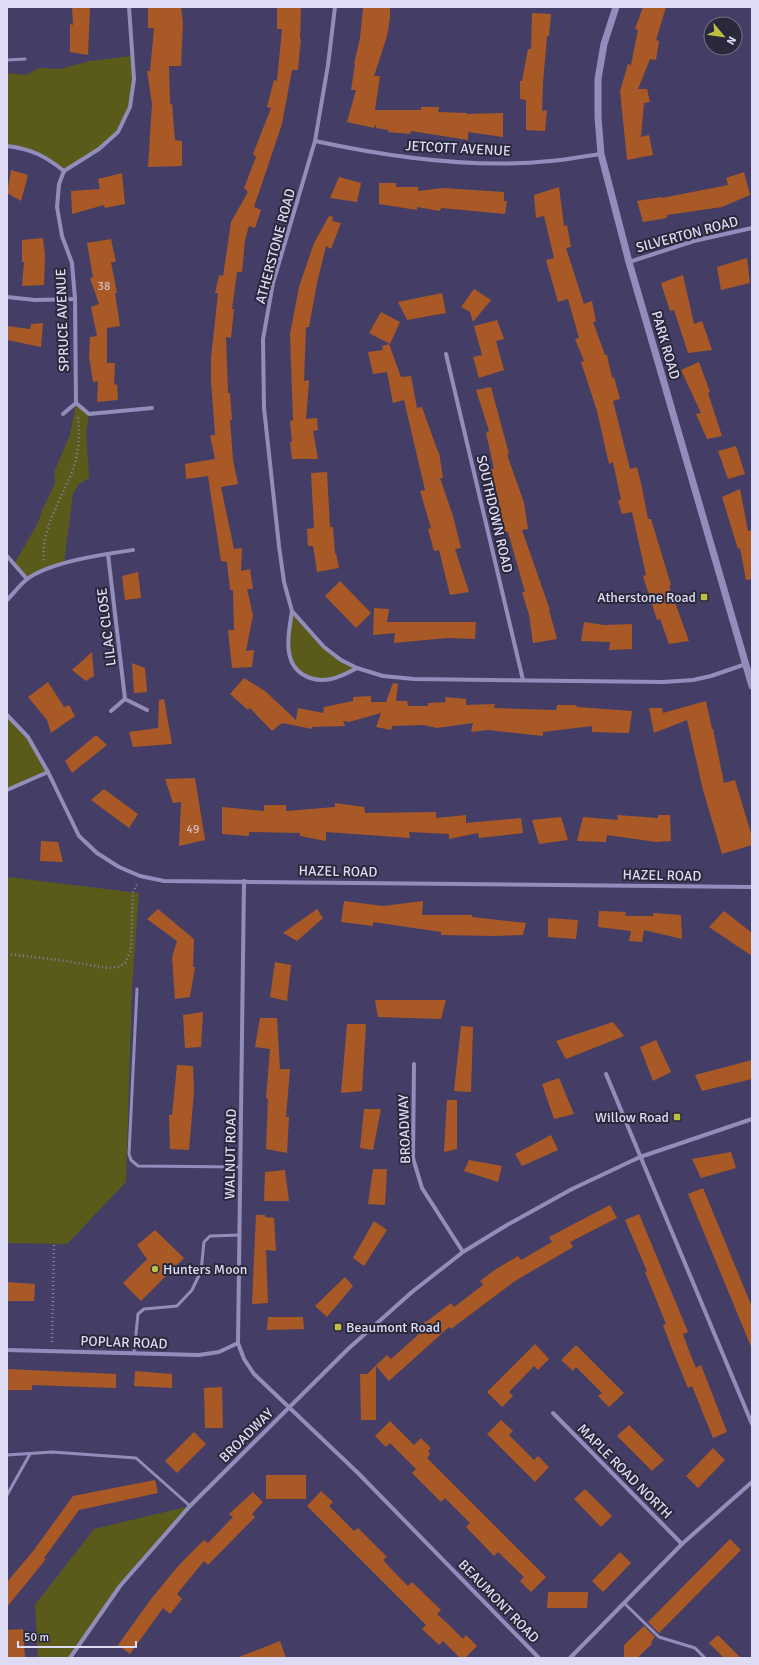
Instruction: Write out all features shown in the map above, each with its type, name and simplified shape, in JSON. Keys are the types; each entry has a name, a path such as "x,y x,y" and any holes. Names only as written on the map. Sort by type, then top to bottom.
{"street":[{"path":"7,146 36,153 47,158 64,171 99,149 118,132 130,107 134,79 129,7"},
{"name":"ATHERSTONE ROAD","path":"335,7 328,65 315,141 273,283 263,339 264,408 284,582 292,611 289,640 290,657 295,669 312,680 329,680 342,676 357,668"},
{"name":"PARK ROAD","path":"616,7 604,44 598,79 598,117 601,154 629,262 752,686"},
{"name":"JETCOTT AVENUE","path":"315,141 378,153 452,161 500,163 550,161 601,154"},
{"name":"SPRUCE AVENUE","path":"64,171 59,184 57,207 62,236 72,263 76,403"},
{"name":"SILVERTON ROAD","path":"629,262 694,240 752,228"},
{"path":"7,296 35,300 74,299"},
{"name":"SOUTHDOWN ROAD","path":"446,354 523,680"},
{"path":"63,414 76,403 89,414 152,408"},
{"path":"7,600 26,580 46,570 74,561 133,550"},
{"name":"LILAC CLOSE","path":"108,554 125,699"},
{"path":"7,556 26,580"},
{"name":"ATHERSTONE ROAD","path":"292,611 324,647 341,660 357,668 383,676 414,679 663,682 693,680 711,676 746,664"},
{"path":"111,711 125,699 147,710"},
{"name":"HAZEL ROAD","path":"7,715 28,737 48,772 79,836 97,853 119,867 140,876 164,881 752,887"},
{"path":"7,790 48,772"},
{"name":"WALNUT ROAD","path":"244,881 238,1343 244,1359 254,1374 290,1408"},
{"name":"BROADWAY","path":"414,1064 413,1158 422,1188 463,1252"},
{"path":"606,1074 752,1424"},
{"name":"BROADWAY","path":"70,1658 120,1586 190,1506 360,1338 412,1292 463,1252 572,1189 640,1157 752,1119"},
{"name":"POPLAR ROAD","path":"7,1350 199,1355 218,1352 238,1343"},
{"name":"BEAUMONT ROAD","path":"290,1408 358,1473 539,1658"},
{"name":"MAPLE ROAD NORTH","path":"553,1413 682,1544"},
{"path":"570,1658 682,1544 752,1482"}],"lane":[{"path":"7,60 25,59"},
{"path":"137,989 130,1154 131,1160 138,1166 240,1167"},
{"path":"134,1353 138,1314 144,1310 177,1306 192,1290 201,1271 204,1242 210,1236 240,1235"},
{"path":"7,1455 52,1452 136,1458 190,1506"},
{"path":"7,1495 30,1454"},
{"path":"624,1603 659,1637 695,1648 705,1658"}],"path":[{"path":"46,570 43,551 49,525 73,468 80,436 76,403"},
{"path":"7,954 60,960 108,968 118,967 125,963 131,951 134,892 140,876"},
{"path":"52,1351 54,1244"}],"shaded area":[{"path":"132,56 134,79 130,107 118,132 99,149 64,171 47,158 7,146 7,73 26,75 39,68 60,69 90,61"},
{"path":"76,403 89,414 86,434 89,478 79,484 73,494 64,562 27,579 14,564 38,523 42,510 52,490 55,482 54,472 70,435"},
{"path":"292,611 324,647 357,668 342,676 311,680 299,672 292,664 289,650 289,633"},
{"path":"7,715 28,737 48,772 7,790"},
{"path":"7,877 139,893 132,987 126,1182 67,1244 7,1243"},
{"path":"190,1506 120,1586 70,1658 38,1658 35,1605 94,1529"}],"building":[{"path":"72,7 90,7 88,55 70,52 70,24 73,25"},
{"path":"148,7 181,7 183,23 181,66 169,66 170,104 172,104 175,140 182,141 182,166 148,167 152,104 147,71 150,71 154,28 148,28"},
{"path":"277,7 301,7 300,39 301,38 298,70 292,70 282,124 254,207 261,210 255,228 249,226 245,240 242,272 237,272 232,309 234,309 231,338 226,337 228,393 230,393 232,420 230,420 233,460 238,484 221,487 234,549 242,548 241,571 250,569 253,589 247,589 253,615 246,651 254,650 252,667 232,668 228,630 234,630 233,590 230,590 227,562 221,561 208,476 186,479 185,464 215,459 210,435 215,435 211,358 218,293 215,293 219,275 223,276 231,222 248,192 244,188 256,157 253,154 271,108 267,107 274,80 277,81 282,29 277,29"},
{"path":"363,7 390,7 387,36 374,76 380,76 375,110 421,110 421,107 439,107 438,112 467,114 503,113 503,137 468,132 468,140 411,131 410,134 388,132 388,130 376,128 376,124 374,128 347,122 356,90 351,90 354,64 360,38"},
{"path":"643,7 666,7 656,40 659,41 656,60 650,59 638,89 647,89 650,102 644,103 641,137 649,135 653,155 627,160 620,91 628,64 631,65 638,30 635,29"},
{"path":"532,13 551,14 549,36 547,36 543,83 542,111 547,110 545,131 526,130 526,100 520,99 520,81 522,81 528,49 531,49"},
{"path":"11,170 28,175 21,201 7,193"},
{"path":"744,172 750,195 722,207 667,215 667,218 643,222 637,201 662,198 728,185 726,178"},
{"path":"122,173 125,204 105,208 104,205 72,214 71,191 100,189 98,179"},
{"path":"339,177 361,183 357,202 330,198"},
{"path":"379,183 396,183 396,187 418,187 418,191 443,188 504,192 504,201 507,201 505,214 441,208 440,211 417,207 417,210 379,204"},
{"path":"559,187 564,226 567,225 571,247 566,248 584,304 592,301 596,321 593,322 605,355 607,355 612,378 614,377 620,399 613,401 630,469 637,467 648,519 651,519 671,585 669,586 689,641 669,644 660,619 657,620 643,576 646,575 632,512 622,514 618,500 621,500 613,462 609,464 597,411 581,362 584,361 575,339 579,338 568,299 558,302 546,260 554,258 544,216 536,218 534,195"},
{"path":"329,216 333,217 332,221 341,223 331,249 326,246 317,283 309,327 306,327 304,381 309,380 306,419 317,418 318,430 313,431 318,459 292,459 290,442 292,442 290,421 293,420 290,334 299,287 314,243"},
{"path":"43,238 45,256 44,285 22,286 24,262 22,262 22,240"},
{"path":"111,239 116,262 111,262 117,293 115,293 120,326 107,328 107,363 115,363 114,385 117,384 118,400 97,402 98,381 93,382 89,356 90,337 97,336 91,307 99,304 90,278 93,277 87,243"},
{"path":"747,258 750,283 721,290 717,267"},
{"path":"683,275 694,324 702,321 712,350 688,353 674,310 670,311 661,283"},
{"path":"474,289 491,300 473,322 470,312 461,307"},
{"path":"442,293 446,313 407,320 398,302"},
{"path":"381,312 400,322 390,344 369,333"},
{"path":"497,320 504,339 496,341 504,370 479,378 473,357 482,355 474,326"},
{"path":"43,323 41,347 7,340 7,326 30,329 31,324"},
{"path":"389,344 401,377 411,376 417,408 422,407 439,452 443,478 440,478 453,516 461,548 455,549 469,592 450,595 439,550 434,551 428,529 431,528 420,491 425,490 404,400 393,403 387,372 373,374 368,352 383,350 382,346"},
{"path":"699,362 710,392 708,393 722,436 707,439 696,414 701,413 681,370"},
{"path":"491,387 509,454 507,454 524,503 528,529 522,530 550,610 557,639 533,643 529,615 522,592 525,592 508,532 503,532 500,507 491,469 494,469 486,433 489,431 476,390"},
{"path":"736,446 745,474 728,479 718,451"},
{"path":"327,472 330,527 333,527 335,554 336,553 339,568 317,572 313,546 308,546 307,529 314,528 311,473"},
{"path":"740,489 748,531 752,530 752,579 746,580 740,548 738,549 722,497"},
{"path":"138,572 141,598 125,600 122,576"},
{"path":"340,581 371,613 356,628 325,596"},
{"path":"374,608 389,609 387,622 476,622 475,639 447,638 394,643 395,633 373,635"},
{"path":"584,622 604,625 632,624 632,649 609,650 610,642 581,641"},
{"path":"92,652 94,676 86,681 72,670"},
{"path":"132,663 145,668 147,692 134,693"},
{"path":"244,678 265,691 296,720 298,708 323,713 324,707 353,701 353,697 371,696 371,702 386,702 393,683 398,684 396,701 407,701 408,706 428,706 428,703 446,702 445,697 466,699 466,705 495,704 494,708 556,710 557,705 576,705 577,707 632,711 629,733 592,732 592,726 543,732 543,736 488,730 471,732 473,723 437,728 423,725 392,726 391,730 376,727 381,713 349,722 343,721 345,726 312,727 312,729 282,723 272,731 250,708 248,710 230,694"},
{"path":"48,682 64,707 69,705 75,716 51,733 47,720 28,697"},
{"path":"164,699 172,744 133,747 129,732 158,728 159,700"},
{"path":"706,701 724,783 735,780 752,837 752,845 722,854 703,790 687,720 654,733 649,708 662,708 663,713"},
{"path":"96,735 107,745 72,773 65,761"},
{"path":"195,778 205,840 179,846 181,802 173,803 165,779"},
{"path":"104,789 138,814 129,828 91,800"},
{"path":"335,803 364,807 365,813 436,812 436,818 466,815 466,823 521,818 523,833 479,838 478,833 449,839 449,834 409,832 410,838 326,832 326,841 300,836 300,833 249,832 249,836 222,834 222,807 264,811 264,805 286,805 286,811 335,807"},
{"path":"617,815 658,818 658,815 670,815 671,841 656,842 607,835 606,842 577,841 583,817 618,820"},
{"path":"561,817 568,840 539,844 532,820"},
{"path":"41,841 58,842 63,862 40,861"},
{"path":"344,901 383,906 423,901 422,915 472,915 472,917 526,923 523,935 441,935 441,932 373,922 373,926 341,922"},
{"path":"158,909 194,939 193,967 195,967 190,997 175,999 172,957 177,941 147,919"},
{"path":"317,909 323,918 297,941 283,933"},
{"path":"599,911 626,912 625,916 653,916 653,913 681,915 682,939 644,930 642,942 629,941 631,931 598,927"},
{"path":"724,911 752,933 752,956 709,927"},
{"path":"548,918 578,920 576,939 548,937"},
{"path":"275,962 291,965 287,1001 270,997"},
{"path":"375,1000 446,1000 441,1019 378,1017"},
{"path":"203,1012 201,1047 185,1048 183,1015"},
{"path":"260,1018 277,1018 280,1069 290,1069 286,1117 289,1117 287,1153 266,1149 268,1099 266,1098 270,1049 255,1047"},
{"path":"613,1022 624,1036 566,1059 556,1041"},
{"path":"347,1024 366,1024 362,1091 341,1093"},
{"path":"461,1026 473,1027 471,1092 454,1091"},
{"path":"656,1040 671,1072 653,1081 640,1047"},
{"path":"752,1060 752,1079 702,1091 695,1075"},
{"path":"177,1065 193,1066 194,1091 189,1150 170,1149 169,1115 172,1115"},
{"path":"559,1078 574,1114 554,1119 542,1084"},
{"path":"447,1100 457,1100 457,1149 444,1152"},
{"path":"364,1109 381,1109 373,1150 360,1148"},
{"path":"551,1135 558,1150 522,1166 515,1154"},
{"path":"731,1152 736,1168 701,1178 692,1159"},
{"path":"469,1160 502,1166 498,1182 464,1171"},
{"path":"373,1169 387,1169 385,1205 368,1204"},
{"path":"285,1170 289,1201 264,1201 265,1172"},
{"path":"703,1188 752,1307 752,1349 688,1194"},
{"path":"610,1205 617,1218 570,1242 573,1247 515,1281 451,1329 449,1327 389,1381 376,1366 376,1420 361,1420 360,1374 367,1374 387,1355 391,1359 418,1335 414,1331 451,1303 454,1307 483,1285 480,1281 496,1269 518,1256 521,1260 552,1242 549,1237"},
{"path":"639,1214 688,1332 683,1334 689,1351 696,1368 701,1365 727,1432 713,1438 692,1386 688,1388 672,1349 663,1325 666,1324 645,1272 647,1271 625,1220"},
{"path":"256,1215 265,1215 265,1217 274,1218 276,1251 266,1250 268,1303 252,1304"},
{"path":"374,1221 387,1230 364,1266 353,1258"},
{"path":"155,1230 184,1258 141,1301 123,1283 147,1259 137,1245"},
{"path":"345,1277 353,1286 327,1317 315,1306"},
{"path":"7,1282 35,1284 34,1301 7,1301"},
{"path":"268,1317 303,1317 304,1329 267,1330"},
{"path":"535,1344 549,1359 538,1370 534,1366 509,1392 513,1396 502,1407 487,1392"},
{"path":"576,1345 624,1393 609,1407 598,1396 602,1393 576,1367 573,1371 561,1360"},
{"path":"7,1369 116,1374 116,1388 32,1385 32,1390 7,1390"},
{"path":"135,1371 172,1374 172,1388 134,1386"},
{"path":"222,1387 223,1428 205,1428 204,1388"},
{"path":"501,1420 513,1431 509,1435 534,1460 538,1456 549,1467 535,1482 487,1434"},
{"path":"390,1421 414,1445 421,1438 431,1448 428,1451 430,1454 427,1458 546,1577 531,1592 520,1581 524,1577 498,1552 494,1556 466,1527 470,1523 445,1498 441,1502 412,1473 416,1469 390,1443 386,1447 375,1436"},
{"path":"629,1425 664,1460 652,1471 617,1436"},
{"path":"194,1432 206,1444 177,1473 165,1461"},
{"path":"713,1448 725,1460 698,1488 686,1476"},
{"path":"266,1475 306,1475 306,1499 266,1499"},
{"path":"155,1480 158,1493 79,1510 44,1558 46,1559 7,1607 7,1582 34,1550 73,1496"},
{"path":"585,1489 612,1516 601,1527 574,1499"},
{"path":"321,1491 333,1502 329,1506 354,1531 358,1528 387,1557 383,1560 408,1586 412,1582 441,1610 437,1614 463,1639 466,1635 477,1646 465,1658 460,1658 443,1641 439,1645 422,1629 426,1625 307,1506"},
{"path":"253,1492 263,1502 252,1514 255,1517 208,1565 204,1561 177,1594 182,1599 170,1614 163,1608 130,1654 118,1645 151,1599 179,1565 204,1540 208,1543 233,1517 229,1514"},
{"path":"730,1539 741,1550 659,1633 648,1622"},
{"path":"620,1552 631,1563 603,1592 592,1581"},
{"path":"548,1592 588,1592 587,1608 547,1608"},
{"path":"644,1626 655,1637 651,1642 652,1644 637,1658 624,1658 624,1645"},
{"path":"23,1629 25,1658 7,1658 7,1630"},
{"path":"718,1635 741,1658 724,1658 709,1643"},
{"path":"280,1641 286,1658 239,1657"}],"place":[{"name":"Atherstone Road","path":"704,597"},
{"name":"Willow Road","path":"677,1117"},
{"name":"Hunters Moon","path":"155,1269"},
{"name":"Beaumont Road","path":"338,1327"}]}
